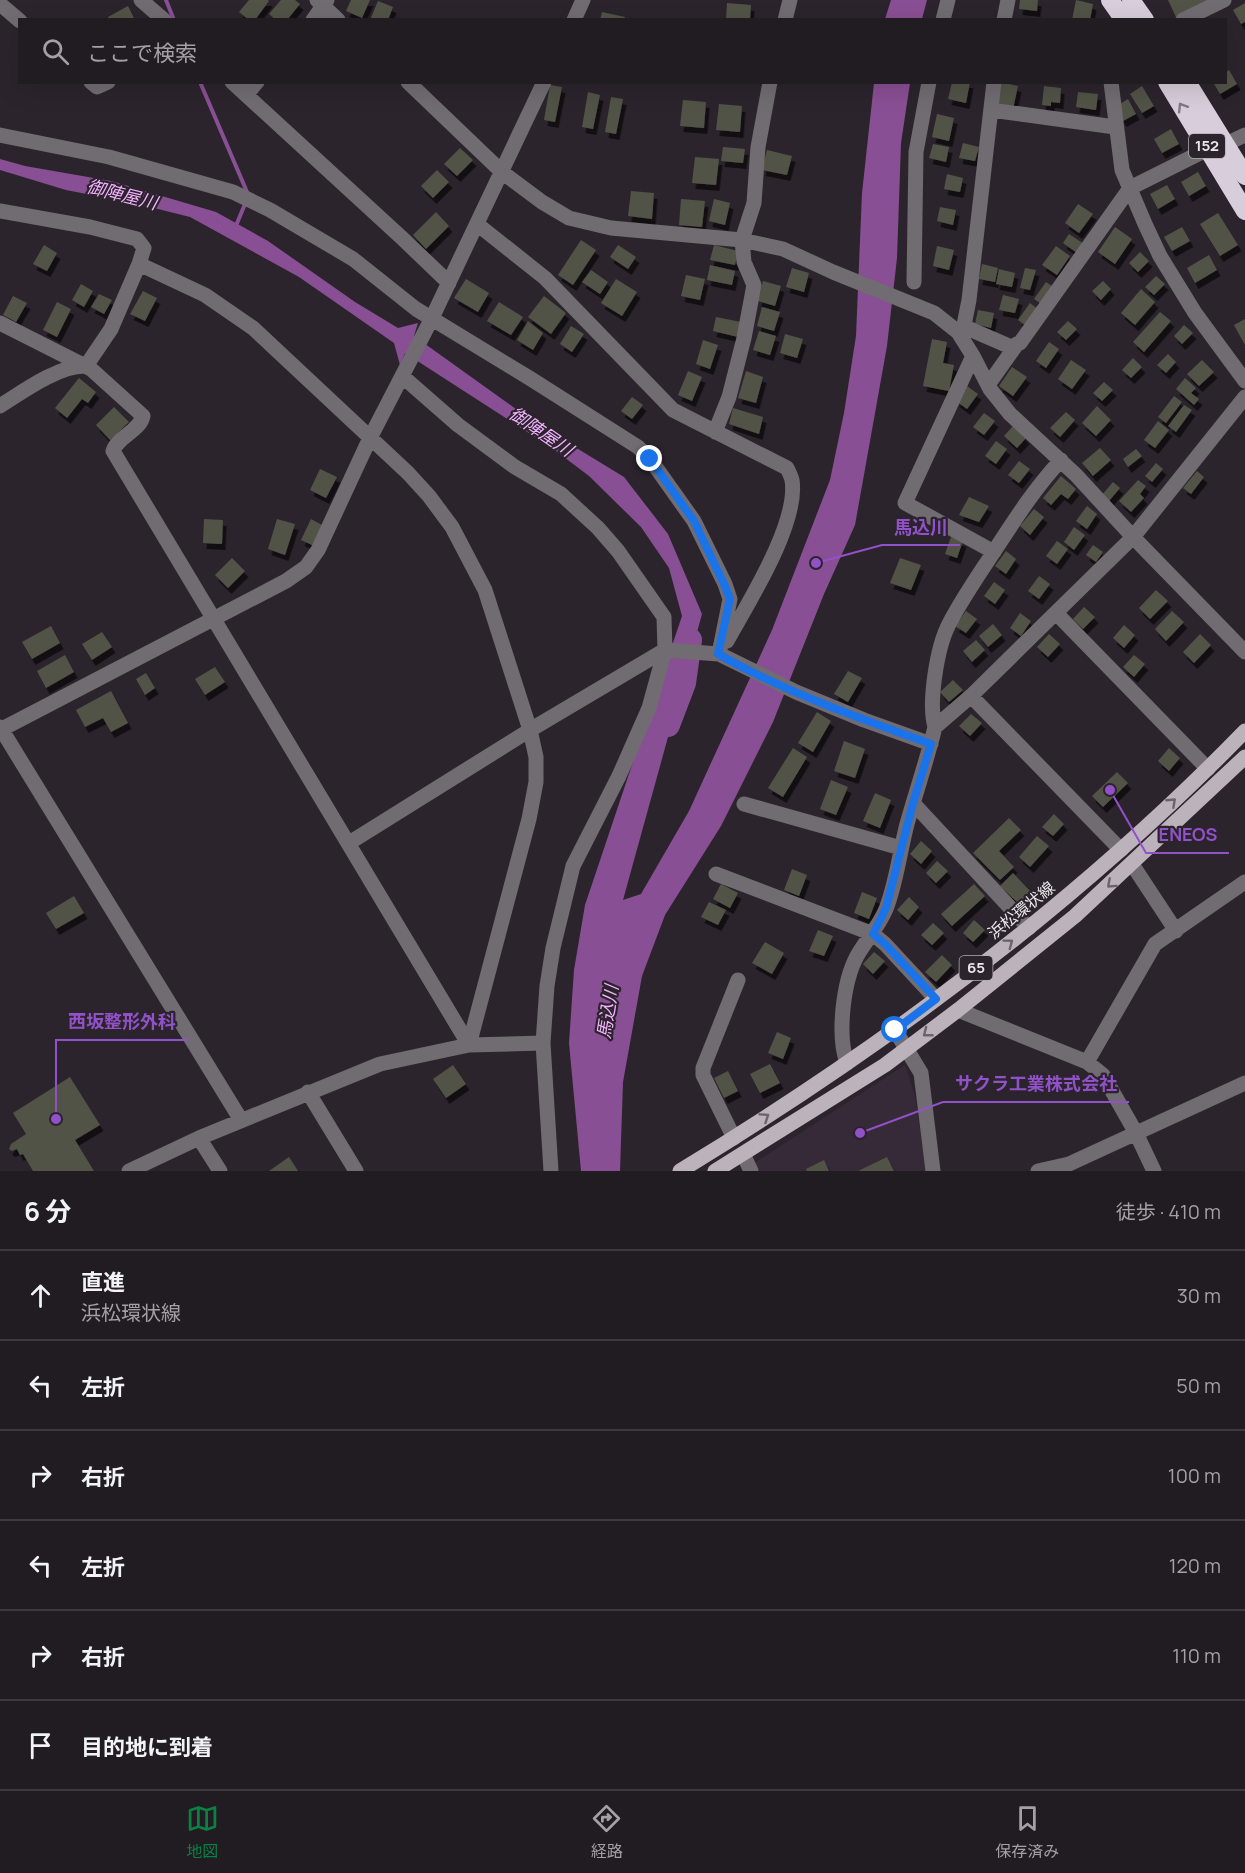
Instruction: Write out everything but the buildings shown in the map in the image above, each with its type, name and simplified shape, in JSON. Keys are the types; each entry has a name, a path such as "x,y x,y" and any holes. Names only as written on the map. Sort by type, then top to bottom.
{"highway":[{"path":"1131,0 1144,18"},
{"name":"152","path":"1168,84 1245,211"},
{"name":"152","path":"1188,84 1245,176"}],"main road":[{"name":"浜松環状線","path":"680,1171 734,1138 895,1030 1029,928 1121,850 1245,731"},
{"name":"65","path":"715,1171 885,1065 958,1010 1075,916 1245,757"}],"street":[{"path":"141,0 162,18"},
{"path":"575,18 583,0"},
{"path":"786,18 790,0"},
{"path":"944,18 948,0"},
{"path":"1004,18 1008,0"},
{"path":"1187,18 1224,0"},
{"path":"314,18 323,2 336,18"},
{"path":"0,4 18,19"},
{"path":"234,84 448,283"},
{"path":"246,95 255,84"},
{"path":"410,84 502,172 542,202 569,218 611,228 742,240 783,249 832,272 934,313 963,333 1011,346 1017,344"},
{"path":"241,1120 0,728 286,581 309,562 318,550 370,438 430,321 543,84"},
{"path":"715,432 729,397 742,348 754,285 744,261 742,240 754,203 758,147 770,84"},
{"path":"914,282 916,152 928,84"},
{"path":"994,84 963,333 973,356 988,385 1010,414 1061,460 1245,652"},
{"path":"1111,84 1122,170 1160,256 1195,314 1245,381"},
{"path":"991,110 1115,127"},
{"path":"0,135 109,158 233,192 279,214 353,259 430,321 638,447 650,459 694,521 724,584 730,599 723,656"},
{"path":"1226,144 1245,135"},
{"path":"988,385 1017,344 1026,337 1130,188 1208,149"},
{"path":"0,212 90,227 137,239 144,248 140,264 111,329 86,366"},
{"path":"477,224 545,278 674,410 781,464 792,478 792,494 777,549 726,643 723,656"},
{"path":"140,264 205,295 253,328 370,438 429,496 462,543 485,590 530,730 536,757 536,774 529,819 469,1045"},
{"path":"0,323 86,366 142,416 141,422 116,443 113,451 469,1045"},
{"path":"973,356 905,503 994,552"},
{"path":"0,406 56,374 78,365 86,366"},
{"path":"404,373 458,425 515,466 561,494 598,528 618,551 664,617 665,650 649,708 619,776 573,866 553,948 547,986 543,1043 551,1171"},
{"path":"935,728 971,696 1133,537 1245,397"},
{"path":"847,1063 842,1050 841,1027 846,995 854,964 886,908 935,728 932,717 936,682 946,632 994,552 1037,487 1061,460"},
{"path":"1056,613 1208,769"},
{"path":"349,843 530,730 665,650 723,656 796,692 931,744"},
{"path":"971,696 1121,850"},
{"path":"913,803 1029,928"},
{"path":"744,804 901,848"},
{"path":"1132,864 1176,931"},
{"path":"716,874 873,934 936,999"},
{"path":"1087,1062 1155,944 1245,882"},
{"path":"734,1138 703,1075 703,1068 738,980"},
{"path":"958,1010 1087,1062 1103,1075 1136,1133 1154,1171"},
{"path":"895,1030 908,1048 921,1073 933,1171"},
{"path":"129,1171 241,1120 380,1064 469,1045 543,1043"},
{"path":"1038,1171 1069,1164 1245,1083"},
{"path":"308,1092 356,1171"},
{"path":"199,1138 220,1171"},
{"path":"742,1154 751,1171"}],"shaded area":[{"path":"905,1065 915,1096 926,1171 742,1171"}],"water":[{"path":"891,0 927,0 922,18 885,18"},
{"path":"874,84 910,84 901,143 897,258 887,346 855,525 824,594 773,722 721,826 665,915 642,976 623,1082 620,1171 581,1171 569,1043 574,970 585,905 682,616 669,568 641,527 589,476 552,448 405,353 400,365 394,343 299,277 190,217 66,190 0,170 0,159 25,166 111,181 216,212 268,241 355,302 398,328 418,323 414,336 534,422 624,477 668,534 702,614 623,900 641,894 689,811 772,630 830,480 844,413 856,336 862,193"}],"waterway":[{"path":"166,0 173,18"},
{"path":"201,84 247,192"},
{"path":"235,228 245,204"},
{"name":"御陣屋川","path":"668,725 684,683 690,640"}],"place":[{"name":"馬込川","path":"816,563"},
{"name":"ENEOS","path":"1110,790"},
{"name":"西坂整形外科","path":"56,1119"},
{"name":"サクラ工業株式会社","path":"860,1133"}],"route":[{"path":"650,459 657,472 694,521 730,599 718,654 796,692 931,744 886,908 873,934 936,999 895,1030"}]}
